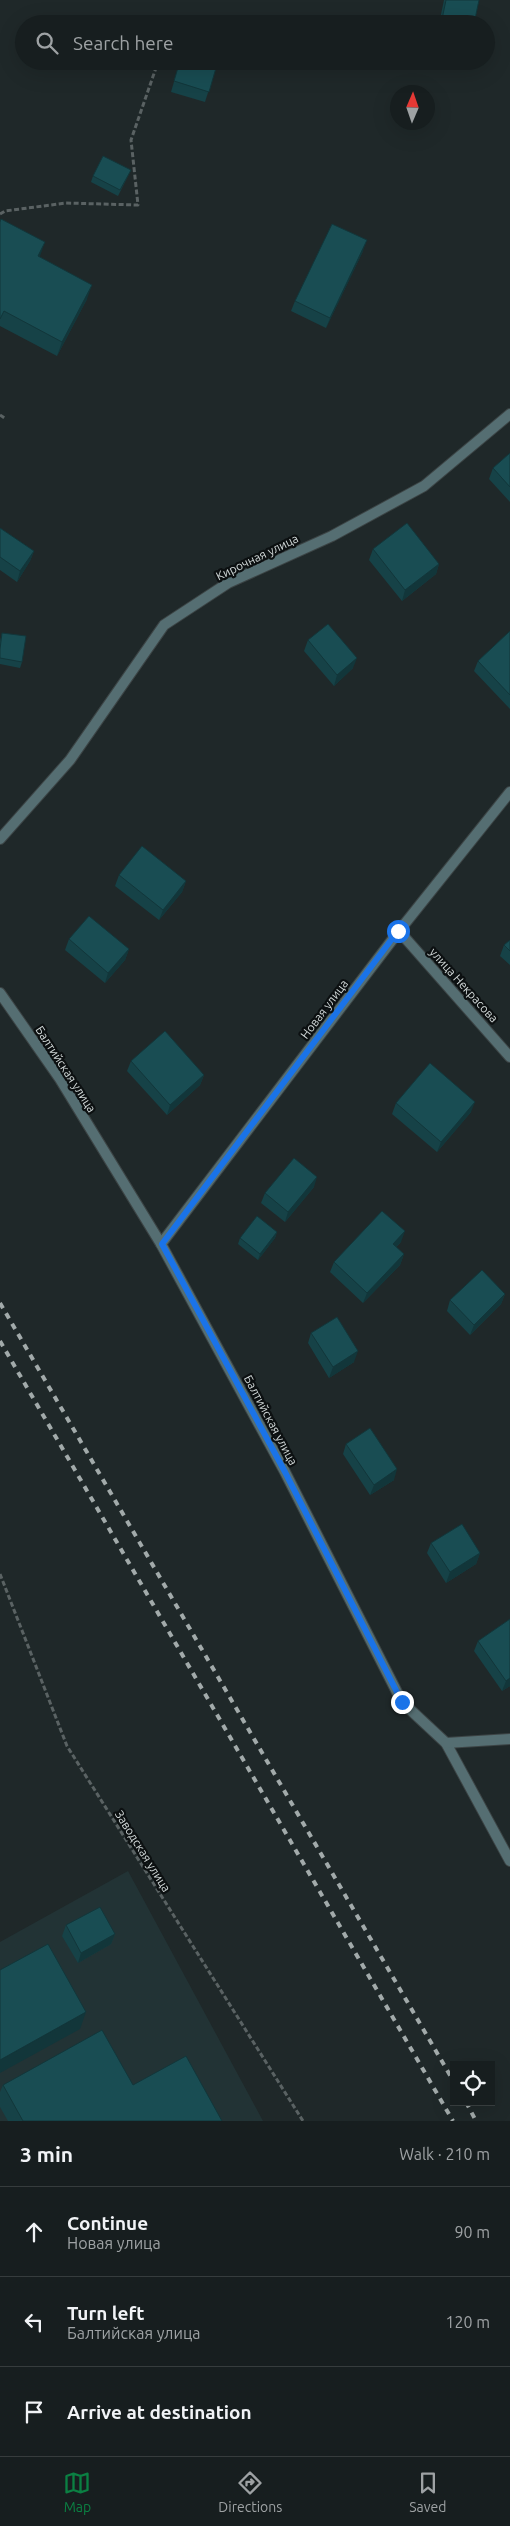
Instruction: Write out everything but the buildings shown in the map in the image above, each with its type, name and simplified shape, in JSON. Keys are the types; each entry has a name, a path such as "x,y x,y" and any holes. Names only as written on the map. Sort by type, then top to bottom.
{"street":[{"name":"Кирочная улица","path":"0,839 70,760 164,624 228,583 332,536 424,486 510,414"},
{"name":"Новая улица","path":"162,1244 398,931 510,792"},
{"name":"улица Некрасова","path":"398,931 510,1056"},
{"name":"Балтийская улица","path":"0,993 60,1079 162,1244 285,1472 402,1702 446,1743 510,1861"},
{"path":"446,1743 510,1739"}],"path":[{"path":"0,214 5,210 66,203 138,205 131,140 155,70"},
{"path":"0,416 6,420"},
{"name":"Заводская улица","path":"0,1574 67,1746 302,2121"}],"shaded area":[{"path":"128,1871 263,2121 0,2121 0,1942"}],"railway":[{"path":"0,1303 450,2075"},
{"path":"0,1341 453,2121"},
{"path":"468,2106 476,2121"}],"route":[{"path":"398,931 162,1244 285,1472 402,1702"}]}
